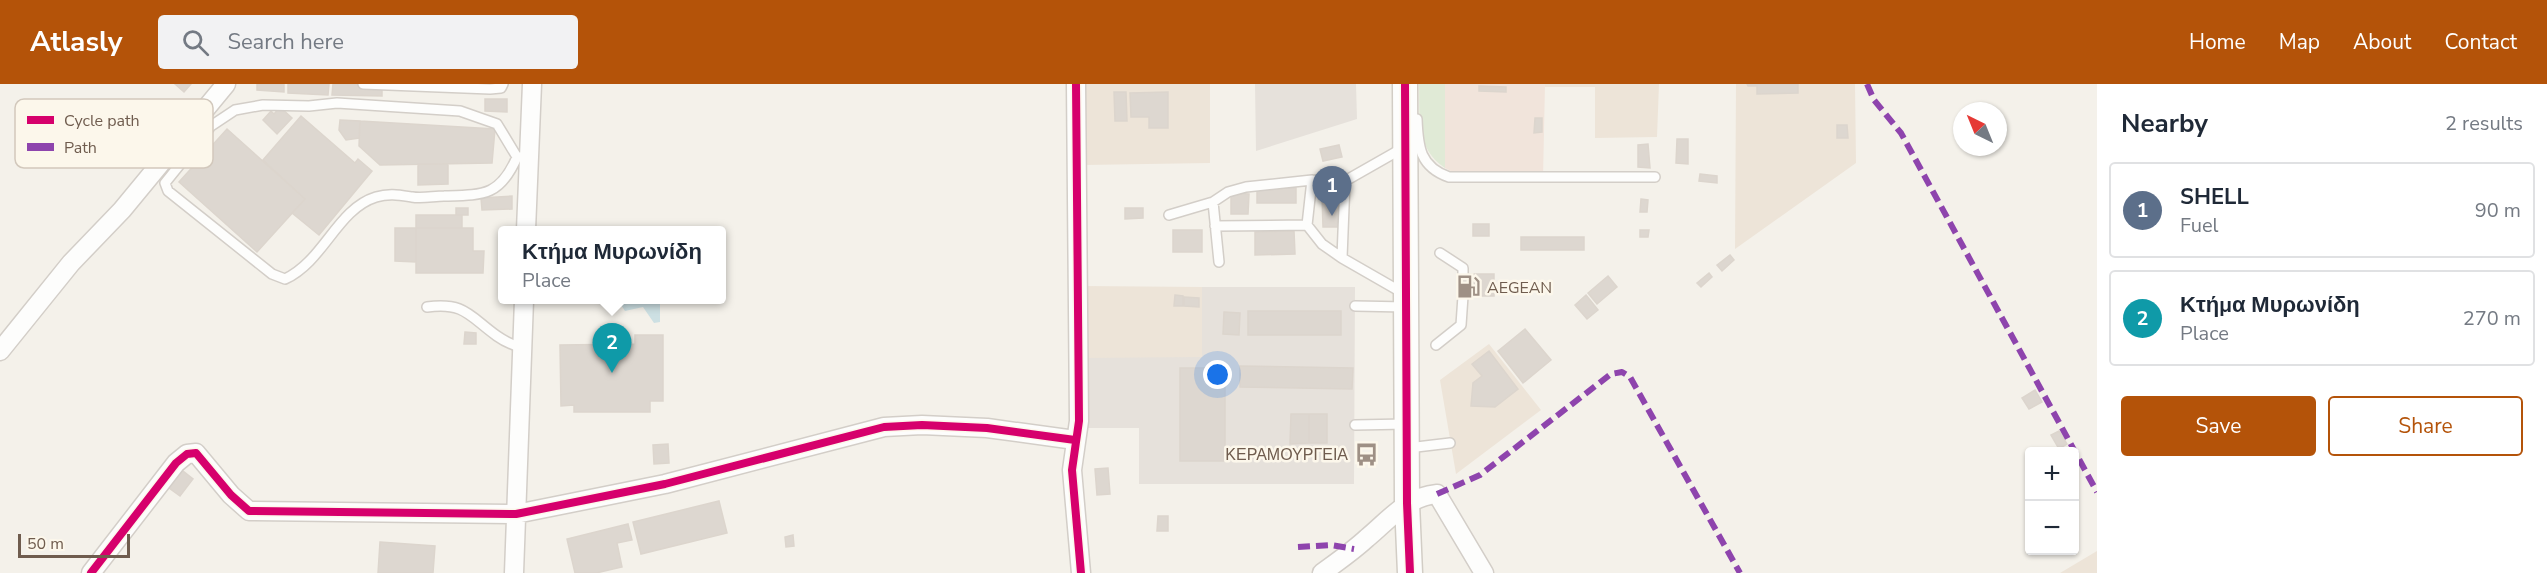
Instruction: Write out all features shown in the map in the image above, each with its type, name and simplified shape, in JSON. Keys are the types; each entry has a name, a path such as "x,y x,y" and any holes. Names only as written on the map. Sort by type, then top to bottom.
{"street":[{"path":"213,100 226,84"},
{"path":"526,226 523,157 532,84"},
{"path":"1076,84 1079,421 1072,470 1081,573"},
{"path":"1405,84 1406,448 1410,573"},
{"path":"0,351 71,263 122,210 157,168"},
{"path":"514,573 524,304"},
{"path":"92,573 176,463 187,454 196,453 231,495 249,512 516,514 665,484 885,427 922,425 987,428 1075,440"},
{"path":"1322,573 1354,549 1407,503 1424,495 1437,494 1484,573"}],"lane":[{"path":"363,84 490,89 501,88 502,84"},
{"path":"177,168 165,183 168,191 264,268 285,279 298,272 322,250 345,218 358,206 375,197 398,193 413,197 474,196 502,183 523,157 497,124 460,111 424,107 336,103 309,106 263,105 235,110 213,125"},
{"path":"1417,106 1418,140 1422,159 1436,172 1655,177"},
{"path":"1169,216 1213,202 1228,192 1246,187 1312,180 1345,181 1405,147"},
{"path":"1312,180 1307,225 1317,239 1406,301"},
{"path":"1342,258 1345,181"},
{"path":"1213,202 1219,262"},
{"path":"1215,226 1307,225"},
{"path":"1440,253 1463,268 1463,274"},
{"path":"1436,345 1461,326 1463,296"},
{"path":"1355,306 1406,301"},
{"path":"427,307 458,307 502,340 522,348"},
{"path":"1355,425 1406,424"},
{"path":"1406,448 1450,443"}],"shaded area":[{"path":"1083,84 1210,84 1210,163 1084,165"},
{"path":"1255,84 1356,84 1357,119 1256,151"},
{"path":"1445,84 1545,84 1543,178 1459,175 1445,168"},
{"path":"1545,84 1659,84 1657,137 1595,138 1595,87 1545,87"},
{"path":"1736,84 1855,84 1856,163 1735,249"},
{"path":"1084,286 1202,287 1202,358 1084,358"},
{"path":"1202,287 1355,287 1354,484 1139,484 1139,428 1084,428 1084,358 1202,357"},
{"path":"621,304 660,304 660,322 654,323 643,307 625,311"},
{"path":"1489,344 1541,410 1456,474 1440,380"},
{"path":"2097,551 2097,573 2060,573"}],"green space":[{"path":"1419,84 1445,84 1445,168 1428,151 1424,141 1420,119"}],"building":[{"path":"175,84 191,84 184,92"},
{"path":"257,84 284,84 284,92 257,90"},
{"path":"288,84 329,84 328,95 288,93"},
{"path":"333,84 382,85 382,96 332,95"},
{"path":"1747,84 1798,84 1798,93 1757,94 1757,86"},
{"path":"1479,86 1506,87 1506,92 1479,91"},
{"path":"1114,92 1126,92 1127,121 1115,121"},
{"path":"1168,92 1168,128 1149,128 1149,117 1131,117 1130,93"},
{"path":"485,99 507,99 507,112 485,111"},
{"path":"280,107 292,118 277,134 263,120 271,111 274,114"},
{"path":"301,116 355,163 358,159 372,171 319,235 292,213 305,199 263,160"},
{"path":"1535,118 1542,118 1542,132 1534,133"},
{"path":"340,120 360,121 359,138 346,140 339,130"},
{"path":"360,121 495,129 492,163 380,165 359,146"},
{"path":"1837,125 1847,125 1848,138 1837,138"},
{"path":"227,129 305,199 257,252 179,182 192,168 213,168 213,144"},
{"path":"1677,139 1688,139 1688,164 1676,163"},
{"path":"1648,144 1650,168 1638,167 1638,145"},
{"path":"1339,145 1342,157 1323,161 1320,149"},
{"path":"418,164 448,164 448,184 418,185"},
{"path":"1700,174 1717,176 1717,183 1699,181"},
{"path":"1257,188 1296,188 1296,203 1257,203"},
{"path":"1231,193 1249,194 1248,214 1231,214"},
{"path":"1338,195 1339,227 1323,227 1322,196"},
{"path":"512,196 512,209 482,210 481,198"},
{"path":"1641,199 1648,200 1647,212 1640,212"},
{"path":"456,208 468,208 468,215 456,215"},
{"path":"1125,208 1143,208 1143,218 1125,219"},
{"path":"416,215 462,215 462,228 416,228"},
{"path":"1473,224 1489,224 1489,236 1473,236"},
{"path":"395,228 416,228 416,262 395,261"},
{"path":"416,228 473,228 473,251 484,251 483,273 416,273"},
{"path":"1173,230 1202,230 1202,252 1173,252"},
{"path":"1640,230 1649,230 1648,237 1640,237"},
{"path":"1294,231 1295,254 1255,255 1255,232"},
{"path":"1521,237 1584,237 1584,250 1521,250"},
{"path":"1730,255 1734,260 1722,271 1717,265"},
{"path":"1709,273 1712,277 1701,287 1697,283"},
{"path":"1459,274 1494,274 1494,296 1459,296"},
{"path":"1608,276 1617,287 1597,304 1588,293"},
{"path":"1175,295 1183,296 1183,306 1174,306"},
{"path":"1586,295 1598,310 1587,319 1575,305"},
{"path":"1184,297 1199,298 1199,307 1184,306"},
{"path":"1248,311 1341,311 1341,335 1248,335"},
{"path":"1224,312 1240,313 1239,335 1223,334"},
{"path":"1525,329 1551,360 1523,383 1498,351"},
{"path":"465,332 476,333 476,344 464,344"},
{"path":"635,335 663,335 663,401 650,401 650,412 574,412 574,405 561,406 560,345 635,344"},
{"path":"1489,351 1518,389 1495,407 1471,406 1473,383 1482,376 1472,364"},
{"path":"1240,366 1353,368 1352,389 1240,387"},
{"path":"1180,368 1225,368 1225,461 1180,461"},
{"path":"2035,390 2042,402 2029,409 2022,398"},
{"path":"1291,414 1309,414 1309,443 1290,444"},
{"path":"1309,414 1327,414 1327,443 1309,443"},
{"path":"2059,431 2067,444 2058,447 2051,435"},
{"path":"668,444 669,463 654,464 653,445"},
{"path":"178,467 193,479 180,496 165,485"},
{"path":"1108,468 1110,494 1097,495 1095,469"},
{"path":"719,501 727,533 641,554 633,522"},
{"path":"1158,516 1168,516 1168,531 1157,531"},
{"path":"628,524 632,540 617,543 622,567 596,573 575,573 567,539"},
{"path":"793,535 794,546 786,547 785,537"},
{"path":"380,542 435,546 433,573 378,573"}],"marked path":[{"path":"1867,84 1874,100 1901,133 2097,492"},
{"path":"1437,494 1480,475 1611,374 1622,372 1630,377 1740,573"},
{"path":"1298,547 1331,545 1354,549"}],"cycle path":[{"path":"1076,84 1079,421 1072,470 1081,573"},
{"path":"1405,84 1407,503 1410,573"},
{"path":"91,573 176,463 187,454 196,453 231,495 249,511 516,514 665,484 884,427 922,425 987,428 1075,440"}],"place":[{"name":"SHELL","path":"1332,216"},
{"name":"AEGEAN","path":"1469,287"},
{"name":"Κτήμα Μυρωνίδη","path":"612,373"},
{"name":"ΚΕΡΑΜΟΥΡΓΕΙΑ","path":"1366,454"}]}
